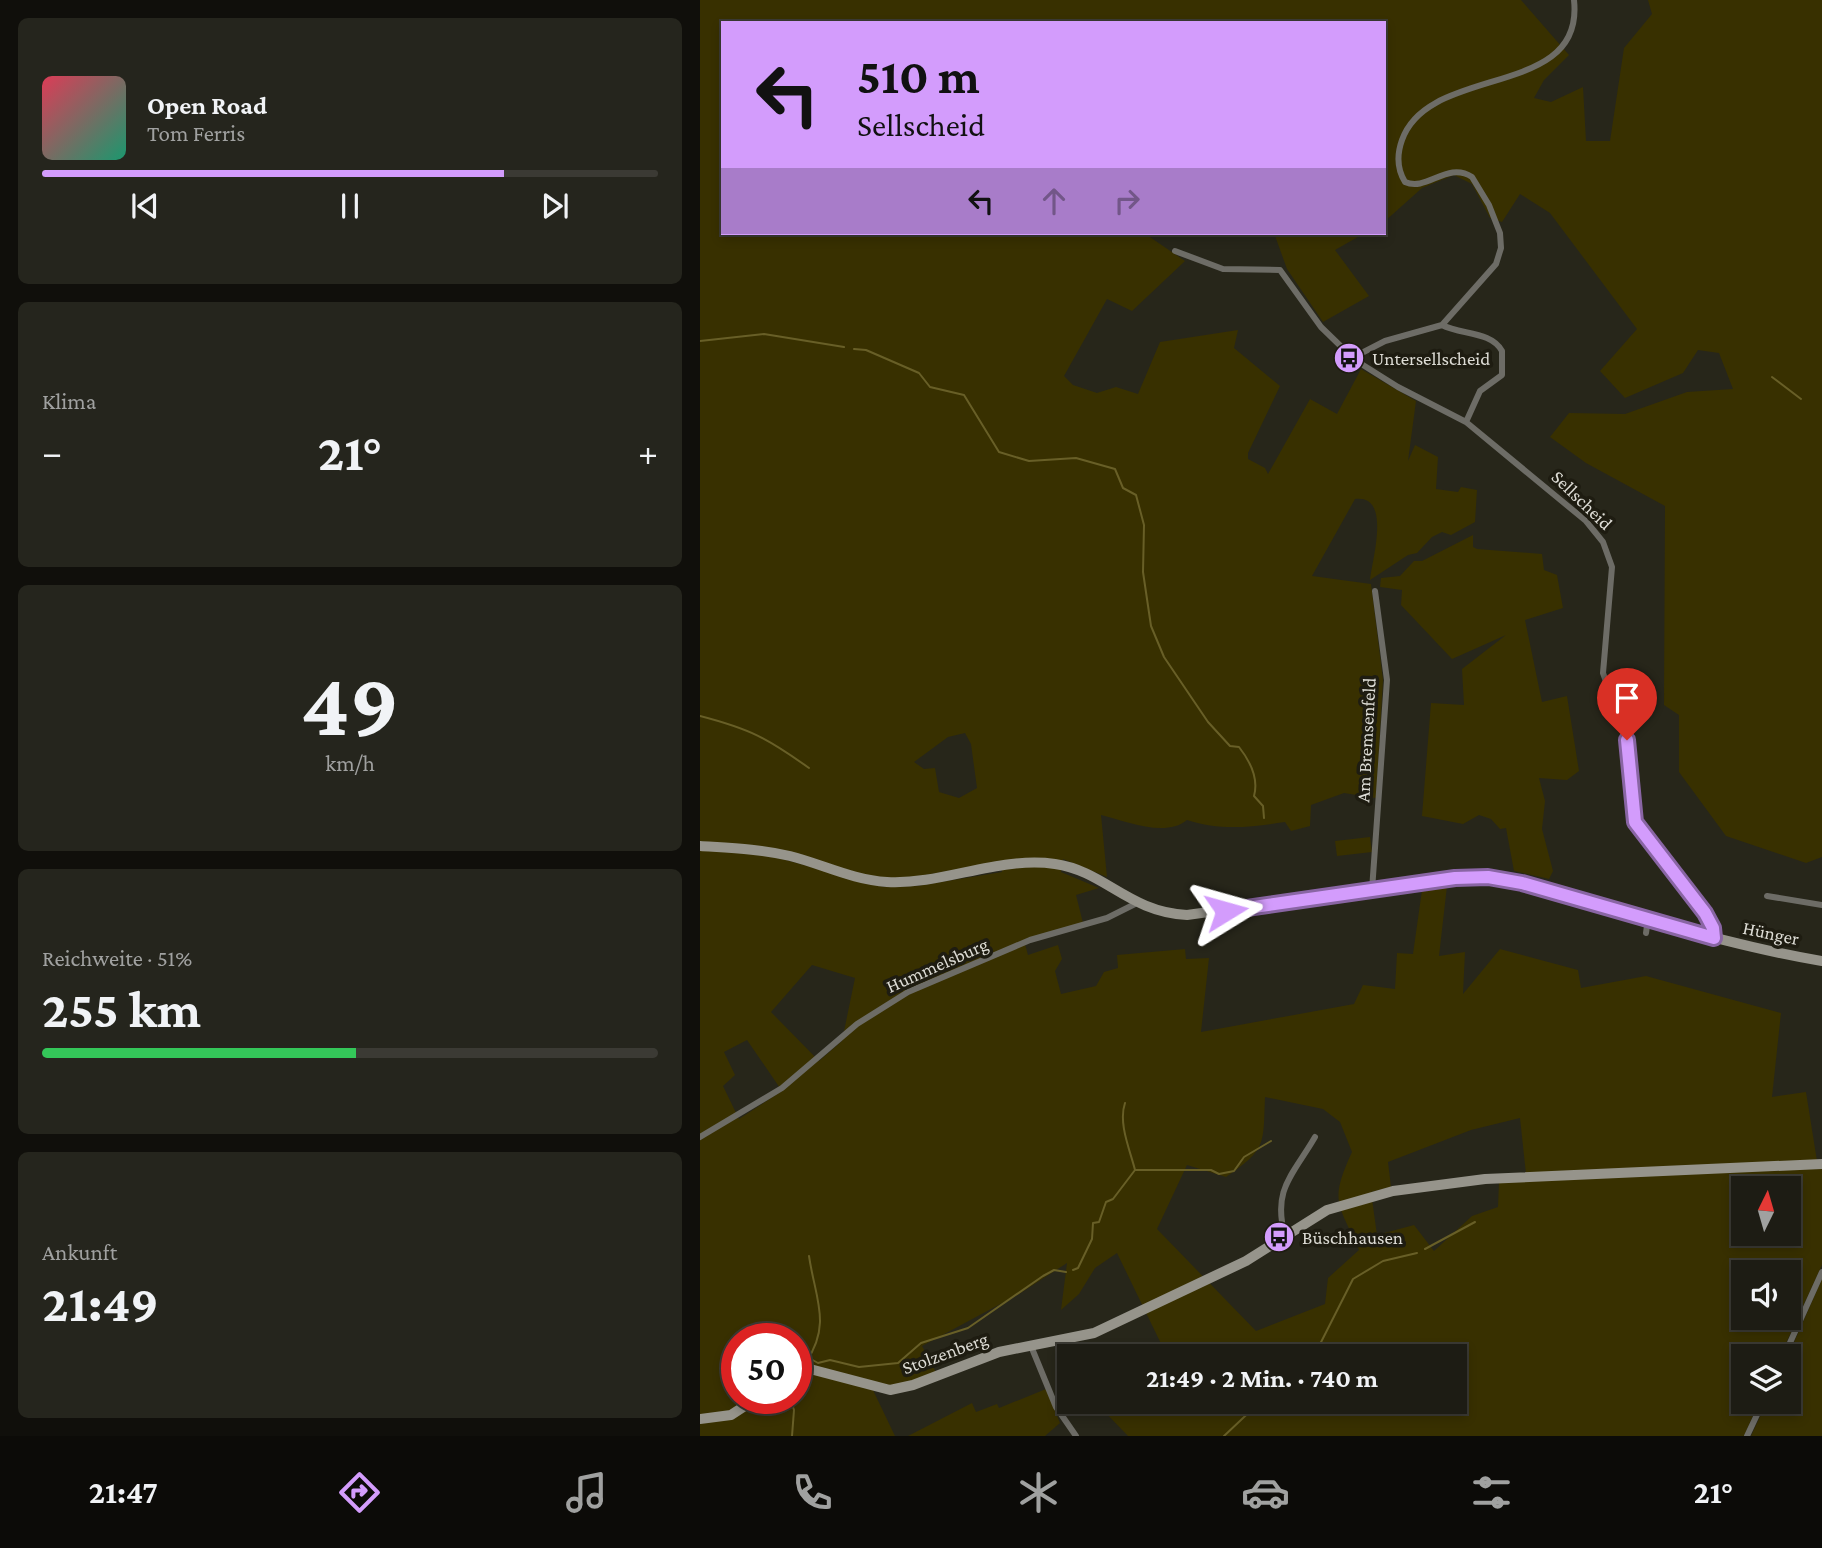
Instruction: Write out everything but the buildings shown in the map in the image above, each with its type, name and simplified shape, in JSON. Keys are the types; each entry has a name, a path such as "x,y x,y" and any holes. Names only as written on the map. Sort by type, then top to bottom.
{"main road":[{"name":"Hünger","path":"700,846 779,854 879,881 907,882 990,867 1046,863 1073,869 1135,904 1164,913 1196,915 1455,878 1495,878 1531,885 1714,938 1822,961"},
{"path":"1284,1237 1318,1214 1393,1191 1485,1180 1822,1164"},
{"name":"Stolzenberg","path":"812,1370 890,1390 913,1385 986,1355 1094,1333 1229,1270 1284,1237"},
{"path":"700,1419 733,1414"}],"street":[{"path":"1352,358 1378,343 1442,325 1499,258 1501,238 1478,183 1459,171 1441,174 1415,184 1405,182 1399,155 1405,132 1422,114 1447,97 1475,86 1521,75 1542,63 1571,36 1576,20 1574,0"},
{"name":"Sellscheid","path":"1175,251 1223,270 1280,270 1321,327 1352,358 1398,387 1466,422 1586,521 1606,547 1612,573 1603,673 1627,740 1635,822 1705,913 1713,928 1714,938"},
{"path":"1442,325 1470,335 1489,337 1502,351 1502,375 1477,395 1466,422"},
{"name":"Am Bremsenfeld","path":"1372,890 1387,680 1375,591"},
{"path":"1767,896 1822,905"},
{"name":"Hummelsburg","path":"700,1137 782,1088 857,1024 908,992 1030,940 1107,918 1135,904"},
{"path":"1646,933 1648,919"},
{"path":"1284,1237 1280,1210 1282,1189 1315,1137"},
{"path":"1789,1344 1822,1272"},
{"path":"1031,1346 1056,1407 1076,1436"},
{"path":"1747,1436 1757,1414"}],"shaded area":[{"path":"700,0 1521,0 1569,55 1544,80 1534,98 1551,102 1583,87 1586,141 1610,141 1624,48 1652,14 1648,0 1822,0 1822,857 1806,863 1726,836 1679,772 1679,715 1664,705 1665,506 1586,463 1550,437 1569,413 1625,414 1687,392 1733,389 1719,353 1698,350 1683,373 1625,398 1600,371 1637,329 1550,213 1520,194 1502,222 1490,218 1472,184 1454,175 1422,188 1386,220 1386,21 721,21 721,235 1147,235 1185,261 1132,311 1107,299 1064,376 1073,385 1097,393 1116,387 1138,394 1160,342 1238,330 1234,348 1280,386 1248,453 1248,459 1265,468 1268,474 1310,399 1337,414 1361,369 1416,401 1408,461 1415,445 1438,457 1436,489 1458,492 1461,487 1477,490 1475,522 1451,535 1442,532 1432,537 1417,553 1408,555 1370,580 1377,517 1366,500 1355,499 1312,576 1371,584 1383,680 1376,798 1344,793 1311,805 1310,826 1291,831 1285,822 1224,827 1187,820 1168,828 1157,828 1101,815 1107,877 1063,859 1061,872 1099,888 1076,895 1083,923 1025,944 1028,955 1058,945 1062,959 1055,971 1061,994 1096,986 1104,972 1118,968 1117,955 1185,949 1186,959 1209,958 1201,1032 1354,1004 1363,985 1395,989 1397,953 1413,954 1422,890 1447,886 1439,956 1465,952 1463,994 1500,949 1578,970 1581,988 1646,976 1781,1013 1772,1097 1806,1092 1817,1161 1526,1174 1520,1118 1471,1130 1388,1162 1391,1187 1371,1192 1377,1235 1414,1225 1434,1251 1472,1216 1498,1207 1499,1182 1822,1167 1822,1265 1801,1310 1801,1260 1731,1260 1731,1330 1792,1330 1786,1344 1731,1344 1731,1414 1754,1414 1744,1436 1128,1436 1107,1414 1467,1414 1467,1344 1161,1344 1117,1253 1095,1268 1079,1294 1061,1310 1067,1263 1019,1294 922,1346 938,1376 913,1385 872,1388 895,1436 700,1436 700,849 771,856 884,887 917,886 1002,872 1000,862 902,879 859,875 793,854 700,843","holes":["965,733 971,744 977,788 959,798 939,792 935,768 924,769 914,762 948,737","812,965 855,978 842,1041 819,1061 771,1012","747,1040 782,1091 739,1119 723,1086 735,1075 724,1052","1265,1097 1323,1109 1340,1122 1352,1152 1340,1182 1339,1202 1359,1250 1328,1278 1325,1304 1256,1331 1157,1229 1187,1165 1226,1177 1256,1152 1263,1136"]},
{"path":"1275,235 1361,235 1335,250 1369,296 1323,322 1287,269"},
{"path":"1473,535 1473,547 1477,549 1542,554 1544,570 1557,575 1563,608 1525,620 1542,702 1567,696 1579,771 1567,780 1539,778 1545,801 1542,829 1553,871 1549,879 1514,871 1506,828 1500,829 1491,819 1479,815 1463,824 1422,816 1431,703 1464,705 1462,669 1506,635 1452,659 1401,605 1402,590 1380,587 1381,578 1400,576 1414,561 1422,561"},
{"path":"1370,837 1372,852 1337,856 1335,841"},
{"path":"1822,1279 1822,1436 1751,1436 1761,1414 1801,1414 1801,1344 1793,1344"},
{"path":"1046,1389 1060,1423 1045,1436 908,1436 972,1403 976,1412 997,1404 999,1408"}],"waterway":[{"path":"700,341 764,334 844,347"},
{"path":"854,349 866,350 919,373 930,387 964,395 999,452 1029,461 1076,458 1115,469 1123,488 1136,495 1144,525 1143,572 1151,626 1164,657 1208,722 1230,746 1239,747 1247,758 1254,776 1254,796 1263,806 1264,818"},
{"path":"1772,377 1801,399"},
{"path":"700,716 758,736 809,768"},
{"path":"1125,1103 1124,1128 1135,1170"},
{"path":"1073,1270 1078,1268 1092,1239 1093,1223 1099,1222 1106,1202 1113,1199 1135,1170 1211,1170 1219,1174 1234,1171 1244,1157 1271,1141"},
{"path":"1425,1249 1475,1222"},
{"path":"1320,1344 1353,1279 1383,1261 1417,1253"},
{"path":"809,1256 820,1323 812,1352"},
{"path":"812,1360 818,1363 830,1360 859,1367 898,1363 921,1343 968,1328 1054,1270 1066,1272"},
{"path":"792,1436 794,1414"},
{"path":"1224,1436 1247,1414"}],"place":[{"name":"Untersellscheid","path":"1349,358"},
{"name":"Büschhausen","path":"1279,1237"}],"route":[{"path":"1226,911 1455,878 1488,877 1522,883 1714,938 1713,928 1705,913 1642,836 1635,822 1627,740"}]}
